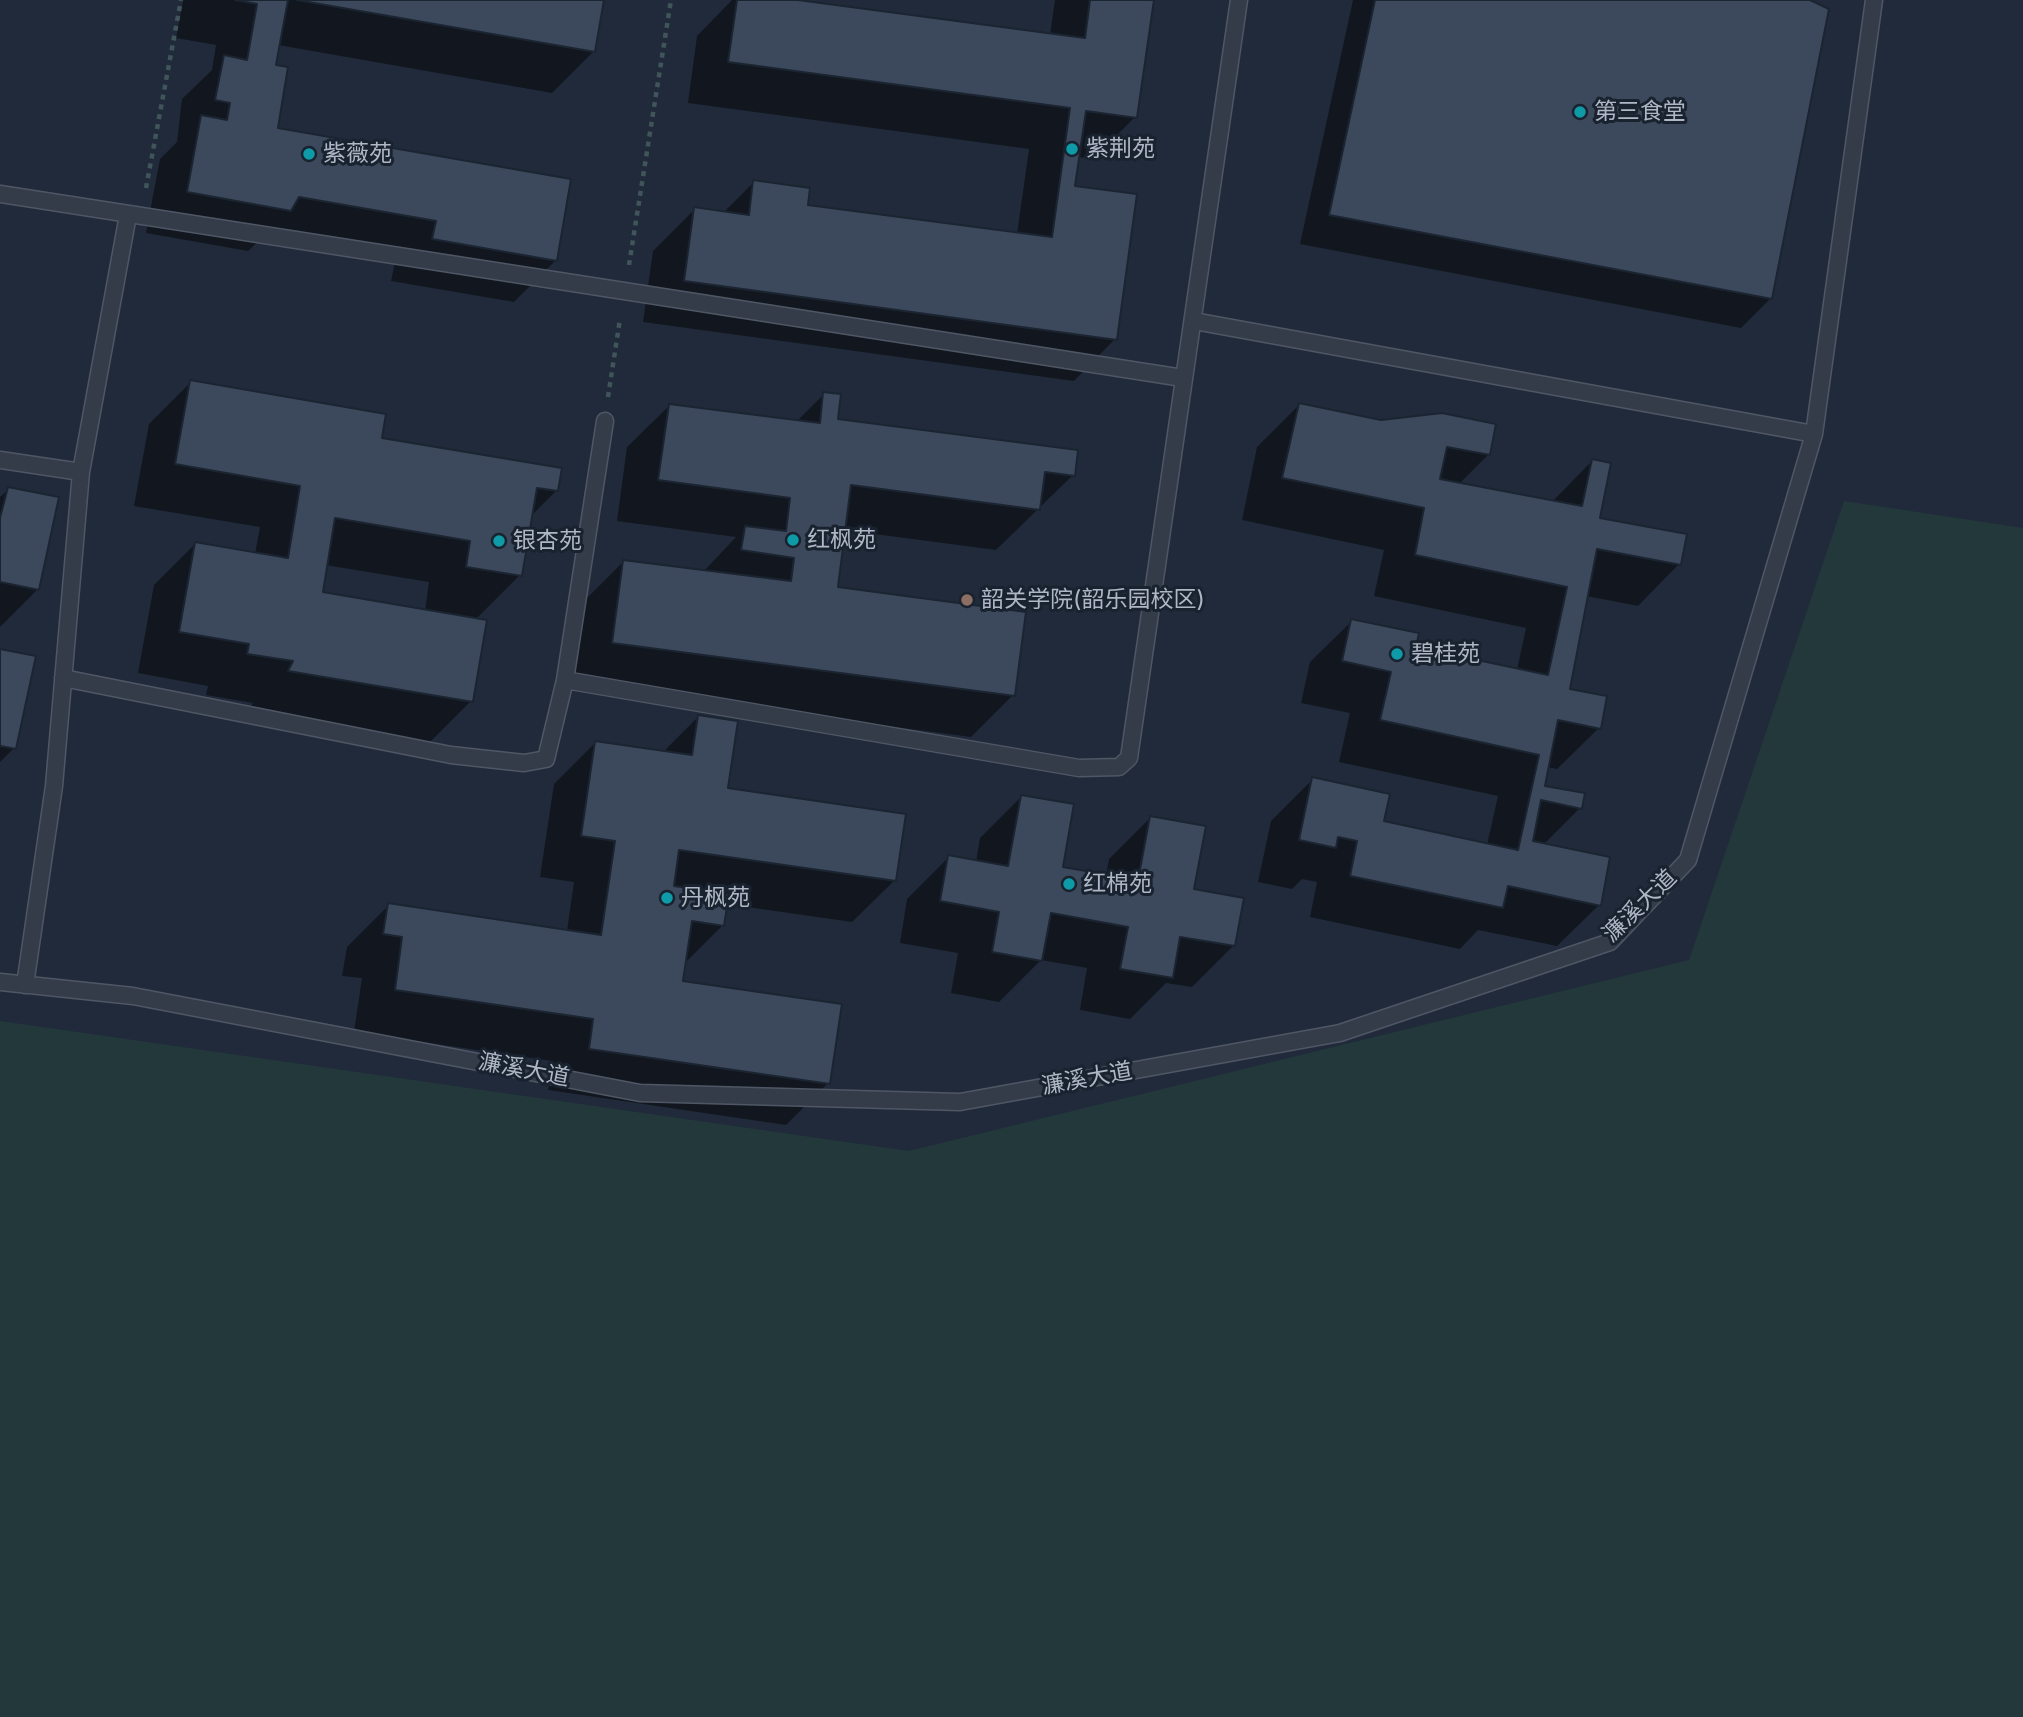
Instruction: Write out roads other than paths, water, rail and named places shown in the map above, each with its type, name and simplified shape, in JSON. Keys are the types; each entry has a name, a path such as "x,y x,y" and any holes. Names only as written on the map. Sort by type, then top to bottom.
{"lane":[{"path":"565,680 1079,768 1119,767 1129,758 1239,0"},
{"name":"濂溪大道","path":"0,982 133,996 640,1093 960,1102 1340,1032 1610,942 1688,860 1814,435 1874,0"},
{"path":"0,194 134,217 1183,378"},
{"path":"25,985 54,786 82,472 134,217"},
{"path":"1194,321 1814,435"},
{"path":"63,678 451,755 524,763 546,759 565,680 605,421"},
{"path":"0,460 82,472"}],"place":[{"name":"第三食堂","path":"1580,112"},
{"name":"紫荆苑","path":"1072,149"},
{"name":"紫薇苑","path":"309,154"},
{"name":"红枫苑","path":"793,540"},
{"name":"银杏苑","path":"499,541"},
{"name":"韶关学院(韶乐园校区)","path":"967,600"},
{"name":"碧桂苑","path":"1397,654"},
{"name":"红棉苑","path":"1069,884"},
{"name":"丹枫苑","path":"667,898"}]}
